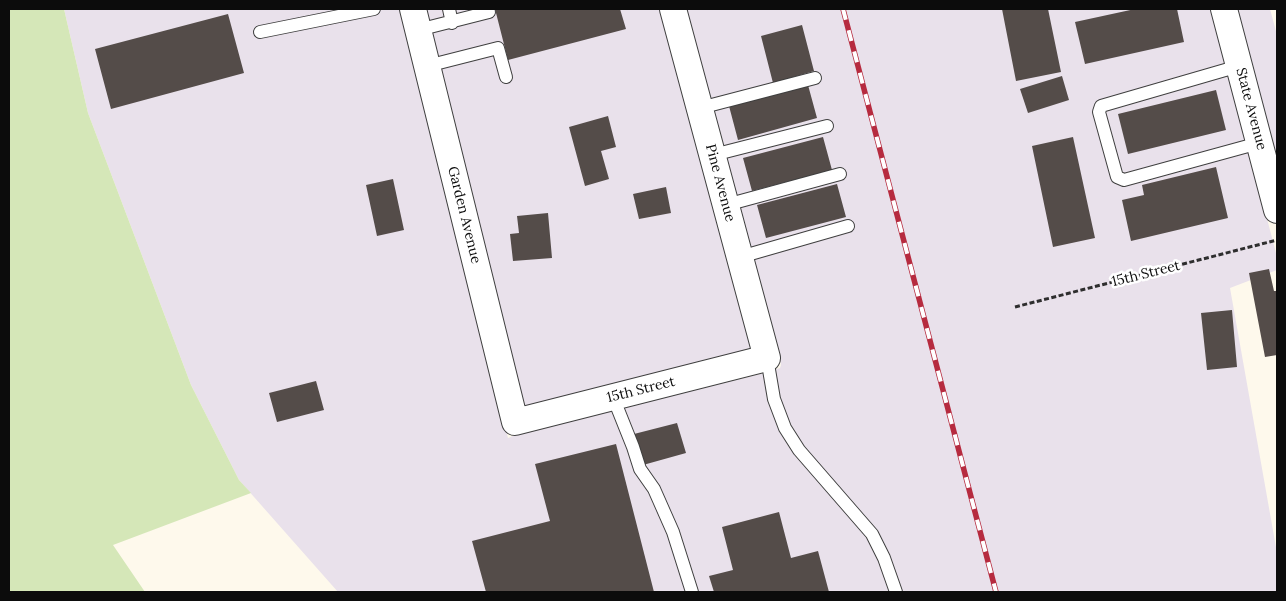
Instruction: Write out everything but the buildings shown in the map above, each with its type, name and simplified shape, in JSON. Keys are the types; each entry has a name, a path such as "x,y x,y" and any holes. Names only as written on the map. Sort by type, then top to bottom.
{"street":[{"name":"Pine Avenue","path":"673,9 768,358"},
{"name":"State Avenue","path":"1224,9 1277,210"},
{"name":"Garden Avenue","path":"416,20 515,422"},
{"name":"15th Street","path":"515,422 768,358"}],"lane":[{"path":"260,32 374,9"},
{"path":"449,9 452,23"},
{"path":"416,20 452,23 489,12"},
{"path":"427,66 498,48 506,77"},
{"path":"1239,66 1101,106 1099,112 1117,177 1124,180 1259,143"},
{"path":"700,108 815,78"},
{"path":"712,155 827,126"},
{"path":"726,206 840,174"},
{"path":"740,257 848,226"},
{"path":"768,358 774,399 785,428 799,450 872,534 884,558 896,592"},
{"path":"613,397 634,447 640,469 654,489 673,532 692,592"}],"path":[{"name":"15th Street","path":"1015,307 1277,240"}],"shaded area":[{"path":"64,9 401,9 508,438 780,368 777,343 775,343 685,9 1212,9 1277,254 1277,270 1230,288 1277,553 1277,592 338,592 239,480 191,385 88,113"},
{"path":"425,9 661,9 753,348 523,407"},
{"path":"1236,9 1270,9 1277,35 1277,164"}],"green space":[{"path":"9,9 64,9 88,113 191,385 239,480 251,493 113,545 145,592 9,592"}],"railway":[{"path":"843,9 996,592"}]}
